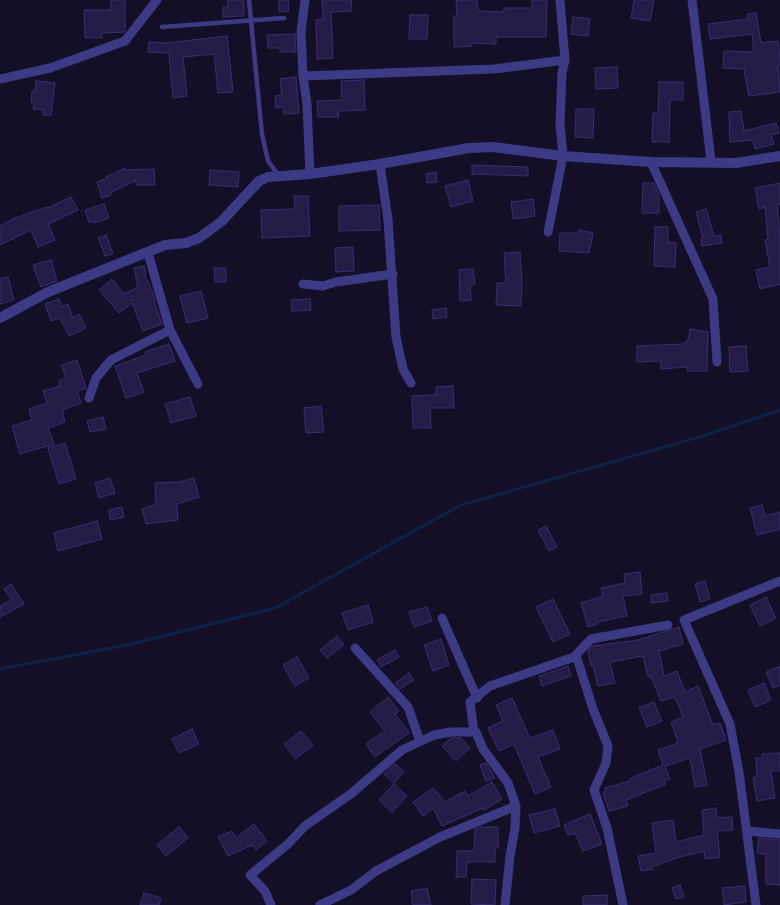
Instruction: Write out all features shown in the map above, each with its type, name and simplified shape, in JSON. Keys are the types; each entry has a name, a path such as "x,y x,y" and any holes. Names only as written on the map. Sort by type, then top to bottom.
{"street":[{"path":"0,79 50,68 125,41 157,0"},
{"path":"305,0 301,32 303,76 307,104 310,174"},
{"path":"548,232 563,156 560,124 562,73 565,60 560,0"},
{"path":"692,0 712,161"},
{"path":"303,76 494,69 565,60"},
{"path":"0,318 48,292 165,245 186,243 199,238 221,222 259,181 279,176 310,174 380,164 469,148 500,148 563,156 651,162 712,161 736,163 780,156"},
{"path":"651,162 713,300 717,362"},
{"path":"380,164 388,220 393,274 396,337 403,369 411,383"},
{"path":"148,253 170,330 198,384"},
{"path":"304,284 323,286 336,282 393,274"},
{"path":"90,398 96,378 111,360 170,330"},
{"path":"756,905 747,831 730,724 684,620 780,581"},
{"path":"442,618 477,698"},
{"path":"505,905 510,856 515,828 516,806 508,783 483,749 476,732 474,732 470,702 477,698 490,686 574,657 591,639 668,625"},
{"path":"355,648 408,707 420,741"},
{"path":"574,657 576,655 593,709 608,746 606,763 594,790 607,828 623,905"},
{"path":"271,905 266,891 250,875 288,844 305,826 352,793 386,766 402,750 434,735 451,732 474,732"},
{"path":"320,905 351,890 376,871 440,837 516,806"},
{"path":"747,831 780,834"}],"lane":[{"path":"249,0 262,134 268,161 279,176"},
{"path":"162,27 284,18"}],"building":[{"path":"111,0 125,0 125,32 102,33 102,38 85,38 84,10 111,10"},
{"path":"228,0 244,0 244,16 223,17 223,7 228,7"},
{"path":"279,0 288,0 289,11 279,12"},
{"path":"322,0 351,0 352,11 331,12 333,58 317,59 316,20 323,19"},
{"path":"456,0 477,0 478,11 504,12 504,8 532,8 532,0 547,0 546,37 496,37 496,44 472,43 472,46 454,47 454,16 457,16"},
{"path":"634,0 654,0 650,21 631,18"},
{"path":"756,13 761,43 778,41 780,58 780,65 778,65 780,92 749,96 744,69 723,68 724,51 754,52 752,34 710,39 708,24 748,19 748,14"},
{"path":"410,15 428,15 427,39 409,39"},
{"path":"573,17 590,19 588,36 571,34"},
{"path":"295,34 296,52 280,52 280,48 268,48 267,35"},
{"path":"227,36 233,92 218,93 214,54 183,57 187,96 173,98 169,53 148,52 149,42 166,43"},
{"path":"617,67 618,88 596,89 595,68"},
{"path":"296,77 299,113 284,114 283,107 276,108 275,96 282,95 280,79"},
{"path":"364,80 365,110 338,111 339,117 318,117 317,101 342,100 341,81"},
{"path":"36,81 55,83 51,116 43,115 44,110 33,109 34,103 31,102 32,91 35,91"},
{"path":"659,82 683,82 683,100 670,100 669,142 652,142 653,113 658,113"},
{"path":"576,109 594,109 593,138 575,137"},
{"path":"741,111 744,131 776,123 779,133 771,135 774,144 755,149 753,140 730,142 729,112"},
{"path":"472,165 528,167 528,176 472,174"},
{"path":"125,168 126,170 154,169 155,185 136,185 136,180 110,193 111,195 102,198 97,182"},
{"path":"210,170 239,172 238,187 209,185"},
{"path":"436,172 437,182 427,183 426,174"},
{"path":"468,180 473,201 451,207 445,186"},
{"path":"643,183 654,183 659,195 659,213 642,213"},
{"path":"780,183 780,204 777,205 780,238 780,284 760,289 756,270 770,267 765,240 768,239 765,207 759,209 755,188"},
{"path":"294,196 308,196 310,236 262,238 261,210 295,209"},
{"path":"71,197 78,210 48,224 55,240 38,247 31,230 0,245 0,226 15,218 47,207 48,208"},
{"path":"533,199 535,216 513,219 511,202"},
{"path":"104,204 109,218 94,223 94,221 89,222 85,210"},
{"path":"379,205 380,230 339,231 339,206"},
{"path":"706,209 714,236 721,235 722,243 702,246 701,238 703,238 696,212"},
{"path":"655,227 668,227 668,242 676,243 675,267 654,266"},
{"path":"579,230 593,233 589,253 559,251 560,233 578,233"},
{"path":"106,235 113,254 105,256 98,238"},
{"path":"353,247 354,271 336,272 335,248"},
{"path":"520,252 522,284 521,306 496,305 497,283 506,283 504,253"},
{"path":"51,260 57,281 41,287 33,265"},
{"path":"144,266 146,278 152,290 162,324 143,331 132,303 119,313 99,290 112,279 124,294 138,287 134,268"},
{"path":"214,268 226,268 226,282 215,282"},
{"path":"473,269 475,284 470,285 471,300 460,301 459,270"},
{"path":"8,277 14,300 0,304 0,279"},
{"path":"201,291 208,318 187,323 180,296"},
{"path":"59,299 62,307 68,304 73,318 79,314 86,328 69,336 60,318 51,321 45,304"},
{"path":"310,299 311,310 292,311 291,300"},
{"path":"446,308 447,317 433,319 432,310"},
{"path":"690,329 708,332 707,371 687,371 687,367 661,369 661,361 637,362 637,346 683,344 688,340"},
{"path":"169,344 175,361 137,373 144,392 126,398 115,366 146,355 145,352"},
{"path":"746,346 748,371 730,372 729,347"},
{"path":"77,360 86,388 77,391 81,403 62,410 65,422 48,428 54,444 20,454 12,426 32,420 29,409 47,403 43,391 60,386 59,381 66,378 61,365"},
{"path":"453,386 454,408 430,408 431,428 413,428 412,396 436,395 436,387"},
{"path":"190,397 196,416 171,423 165,404"},
{"path":"321,406 324,432 306,433 304,408"},
{"path":"103,417 106,429 90,432 87,421"},
{"path":"65,443 76,479 59,484 48,448"},
{"path":"110,478 115,493 99,498 95,483"},
{"path":"194,478 199,497 177,504 178,520 146,524 142,509 156,504 155,483 179,482"},
{"path":"762,505 765,516 780,512 780,529 757,535 750,508"},
{"path":"122,507 124,517 110,520 109,510"},
{"path":"97,521 102,539 58,551 54,533"},
{"path":"546,526 557,547 549,551 538,530"},
{"path":"640,572 642,594 623,596 627,616 597,622 598,624 588,627 581,603 603,596 601,588 625,583 624,574"},
{"path":"705,581 710,599 700,602 695,584"},
{"path":"11,584 24,604 0,617 0,606 12,600 4,589"},
{"path":"667,593 668,601 651,603 651,595"},
{"path":"766,597 776,618 760,626 750,605"},
{"path":"553,599 570,634 553,642 536,607"},
{"path":"368,605 373,622 348,630 342,613"},
{"path":"427,607 432,621 414,627 409,612"},
{"path":"679,627 683,644 659,651 664,676 677,671 685,692 698,686 713,725 720,723 726,740 700,749 707,785 695,787 690,758 665,766 670,779 664,781 666,784 626,800 628,806 609,811 603,792 606,791 605,788 630,781 629,779 663,765 658,750 678,743 671,722 683,717 675,697 661,701 651,676 648,677 643,656 610,662 615,683 598,686 593,665 591,666 588,650 592,646 638,640"},
{"path":"337,636 344,645 327,658 320,650"},
{"path":"441,639 449,665 433,671 424,645"},
{"path":"395,650 399,657 381,667 377,660"},
{"path":"297,657 309,678 295,686 283,665"},
{"path":"568,666 571,676 542,686 539,676"},
{"path":"780,666 780,685 773,688 766,672"},
{"path":"409,673 414,680 400,689 395,683"},
{"path":"764,683 771,700 755,707 748,690"},
{"path":"388,697 399,711 395,714 409,733 375,757 366,744 385,731 370,712"},
{"path":"512,698 530,738 553,730 560,749 538,757 551,787 535,794 514,744 499,751 488,728 503,721 496,705"},
{"path":"654,702 662,721 647,727 639,708"},
{"path":"192,729 199,744 179,753 172,739"},
{"path":"301,731 313,745 296,759 284,744"},
{"path":"451,738 461,738 470,748 456,761 442,746"},
{"path":"780,753 780,771 771,771 775,798 757,801 753,778 757,777 756,758 762,758 762,754"},
{"path":"486,763 495,778 486,781 480,765"},
{"path":"395,764 404,772 394,783 384,774"},
{"path":"492,782 502,799 484,810 483,808 442,826 433,808 423,816 413,802 433,788 445,802 465,791 468,796"},
{"path":"394,784 407,796 392,812 379,800"},
{"path":"716,808 717,818 732,817 733,830 717,831 720,857 705,859 704,851 676,858 652,867 653,869 641,871 638,856 656,853 652,823 673,820 676,842 704,835 702,810"},
{"path":"555,809 560,826 534,833 529,815"},
{"path":"590,814 602,844 583,851 575,833 568,835 564,825"},
{"path":"254,824 267,841 256,850 252,845 228,856 218,837 232,831 236,838"},
{"path":"179,827 188,838 166,856 157,845"},
{"path":"481,827 498,827 498,848 495,848 495,862 467,862 466,877 456,877 457,851 474,851 475,829"},
{"path":"759,838 780,840 780,885 766,884 766,854 757,853"},
{"path":"472,879 496,880 495,905 471,904"},
{"path":"680,885 684,897 676,899 672,888"},
{"path":"745,886 746,902 724,905 722,888"},
{"path":"427,888 431,905 413,905 411,891"},
{"path":"144,893 161,898 159,905 140,905"},
{"path":"607,895 607,905 583,905 583,896"}],"waterway":[{"path":"0,669 127,645 275,608 461,505 706,435 780,410"}]}
